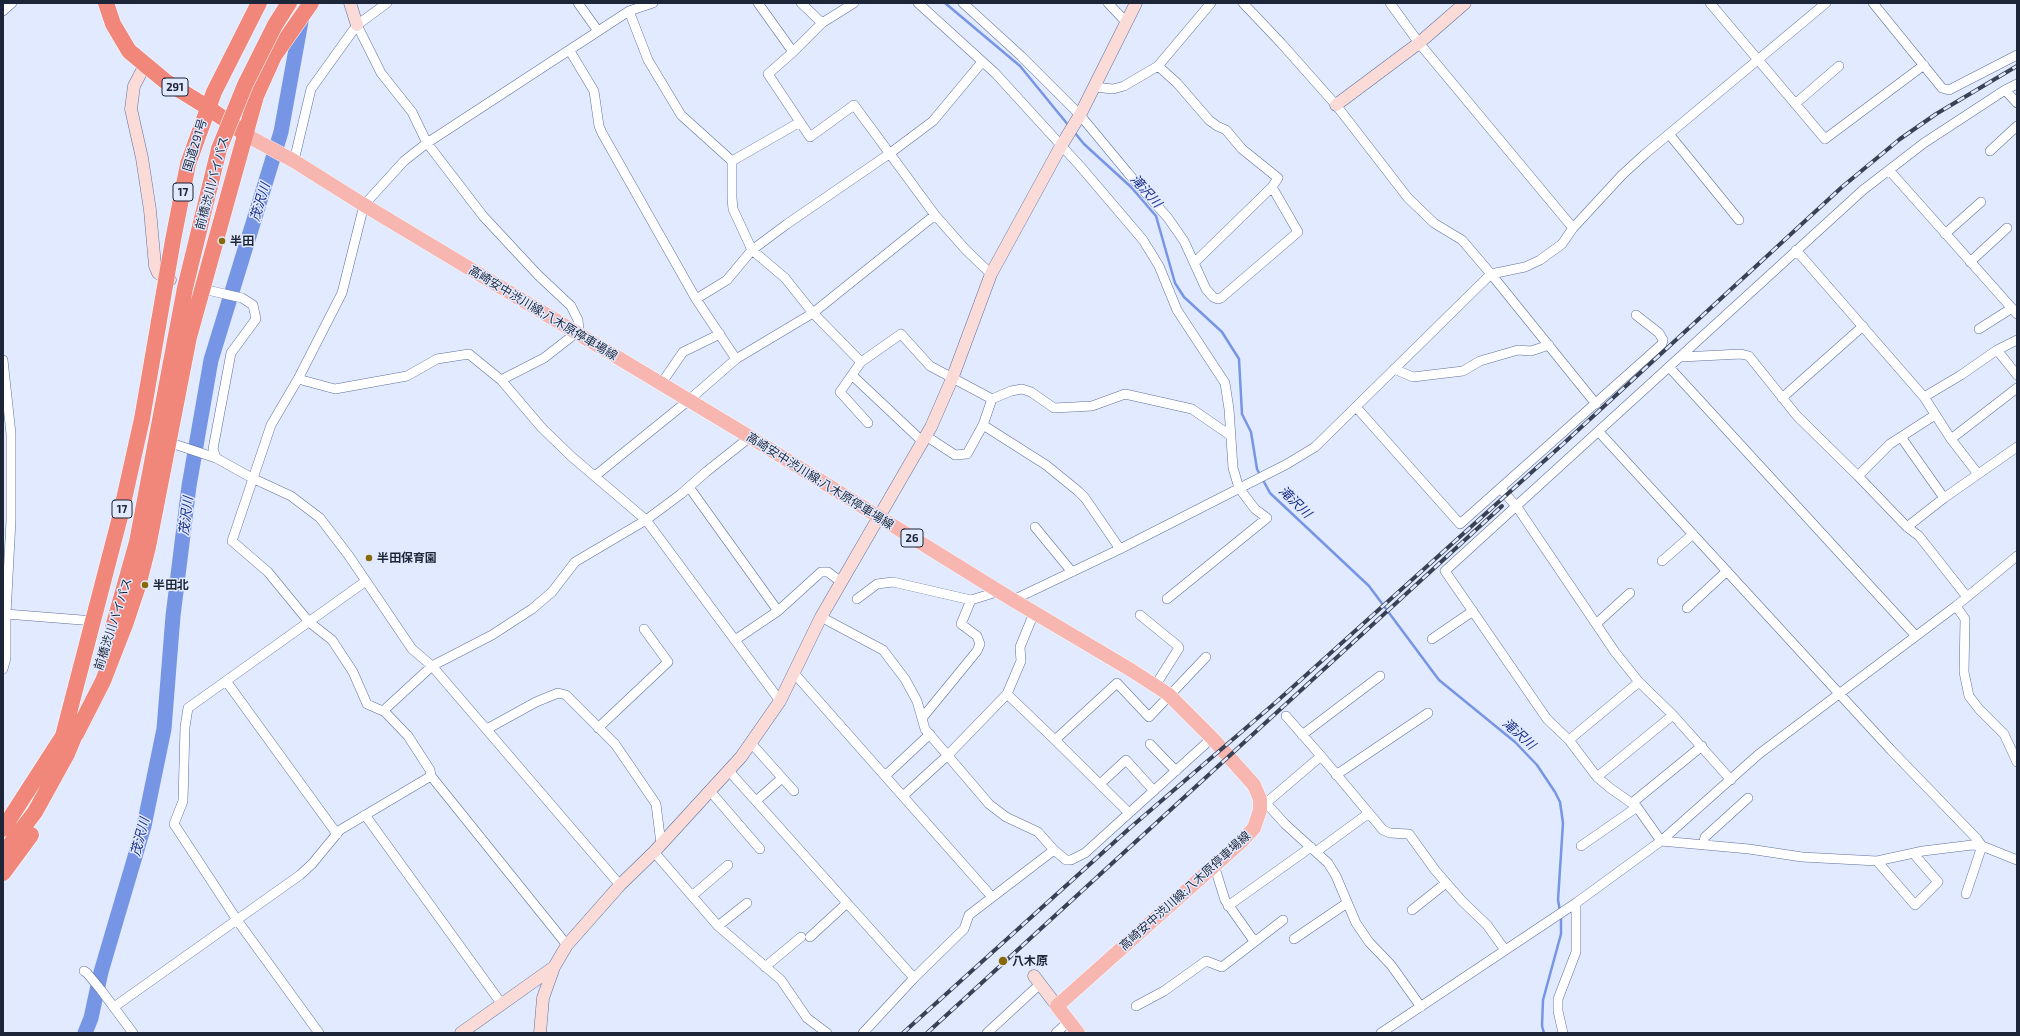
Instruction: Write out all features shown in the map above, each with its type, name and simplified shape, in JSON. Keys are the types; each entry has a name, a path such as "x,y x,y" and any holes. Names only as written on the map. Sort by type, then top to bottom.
{"highway":[{"name":"国道291号","path":"106,3 113,24 123,43 145,65 165,81 207,107 246,135"},
{"name":"17","path":"207,107 259,3"},
{"name":"前橋渋川バイパス","path":"3,854 35,812 67,754 70,735 106,610 168,374 185,288 219,149 245,85 275,25 288,3"},
{"name":"17","path":"70,735 103,681 138,586 148,547 189,337 256,96 274,56 311,3"},
{"name":"国道291号","path":"168,279 188,164 207,107"},
{"name":"17","path":"70,735 94,621 142,418 168,279"},
{"name":"前橋渋川バイパス","path":"3,829 70,735"},
{"path":"3,873 43,818 67,754"}],"main road":[{"name":"26","path":"246,135 289,158"},
{"name":"高崎安中渋川線;八木原停車場線","path":"289,158 364,205 750,437 1155,686 1169,695 1212,738 1254,785 1263,804 1254,828 1242,841 1057,1006"},
{"path":"1057,1006 1078,1033"}],"street":[{"path":"3,11 12,3"},
{"path":"350,3 357,25 381,73 412,112 428,143 483,216 551,288 571,306 578,320 580,330 544,358 500,380"},
{"path":"289,158 311,89 357,25 387,3"},
{"path":"578,3 598,31"},
{"path":"567,946 431,776 430,770 408,736 383,711 367,704 353,672 332,640 309,622 268,572 232,541 271,425 298,379 342,293 364,205 404,161 428,143 629,11 653,3"},
{"path":"758,3 793,52"},
{"path":"801,3 822,23"},
{"path":"854,3 822,23 768,74 810,137 854,105 935,215 966,250 991,274"},
{"path":"918,3 995,73 1143,240 1159,266 1177,310 1225,383 1233,468 1238,488 1255,508 1267,518 1167,599"},
{"path":"963,3 1021,56 1080,115 1168,218 1184,241 1206,289 1213,297 1221,298 1298,232 1272,187"},
{"path":"1108,3 1126,22"},
{"path":"540,1033 542,998 554,967 567,946 620,885 729,771 751,743 780,700 821,617 878,517 925,439 952,379 991,274 1061,146 1080,115 1136,3"},
{"path":"1094,87 1113,89 1124,86 1158,66 1211,3"},
{"path":"1243,3 1282,42 1336,105 1408,198 1434,223 1462,240 1596,404"},
{"path":"1390,3 1418,43 1573,228"},
{"path":"1336,105 1418,43 1466,3"},
{"path":"1710,3 1825,139 1924,65"},
{"path":"1013,600 1120,549 1315,447 1491,274 1525,267 1540,260 1562,244 1573,228 1622,175 1826,3"},
{"path":"1873,3 1942,88 1949,90 2017,55"},
{"path":"629,11 648,60 681,115 732,160 733,209 752,250 785,278 813,313 861,362"},
{"path":"570,51 594,91 599,126 602,133 696,299 736,359"},
{"path":"696,299 727,280 752,250 798,216 889,154 933,121 982,62"},
{"path":"145,65 134,86 131,109 142,158 150,210 155,266 158,273 168,279"},
{"path":"1158,66 1177,83 1209,120 1226,130 1242,149 1278,178 1272,187 1194,263"},
{"path":"1795,104 1839,66"},
{"path":"1661,842 1635,805 1597,777 1569,740 1547,718 1445,571 1517,507 1863,190 1924,143 2005,90 2017,84"},
{"path":"2005,90 2017,103"},
{"path":"732,160 800,122"},
{"path":"1990,151 2017,126"},
{"path":"1669,134 1738,220"},
{"path":"1889,170 2014,311 1979,329"},
{"path":"1945,234 1981,202"},
{"path":"595,476 689,400 736,359 813,313 935,215"},
{"path":"1970,262 2007,228"},
{"path":"1796,250 1924,397 1951,439 1978,474"},
{"path":"203,288 242,298 253,305 256,319 231,353 214,449 216,458"},
{"path":"1356,407 1460,524 1662,344 1663,340 1659,333 1636,315"},
{"path":"1782,398 1863,326"},
{"path":"661,384 682,352 720,334"},
{"path":"868,423 840,392 853,376 861,362 901,334 930,366 952,379 992,398 1011,391 1022,389 1031,392 1054,408 1092,406 1125,394 1192,409 1231,436"},
{"path":"1924,397 1961,375 1997,350 2017,340"},
{"path":"1394,369 1413,377 1463,371 1480,361 1518,350 1531,351 1549,345"},
{"path":"1997,350 2017,376"},
{"path":"298,379 335,389 407,376 437,359 469,354 500,380 542,428 646,520 780,700"},
{"path":"1681,357 1741,354 1749,356 1797,416 1907,527 1919,536 1967,597"},
{"path":"3,360 11,520 6,614 6,658 3,669"},
{"path":"1669,367 1915,635"},
{"path":"853,376 925,439 955,455 967,454 984,425 992,398"},
{"path":"1951,439 2017,388"},
{"path":"1858,476 1890,444 1935,415"},
{"path":"984,425 1046,465 1078,491 1085,498 1120,549"},
{"path":"1599,432 1891,750 1966,827 1982,846"},
{"path":"383,711 432,666 492,635 532,609 552,592 575,562 646,520 750,437"},
{"path":"1901,437 1944,498"},
{"path":"168,442 216,458 252,478 292,496 320,518 366,580 412,649 432,666 620,885"},
{"path":"1907,527 1944,498 2017,447"},
{"path":"689,487 778,611"},
{"path":"1501,489 1517,507 1615,652 1639,682 1673,715 1731,780"},
{"path":"1035,527 1072,572"},
{"path":"1662,561 1694,534"},
{"path":"1381,1033 1576,903 1661,842 1759,754 1839,692 1956,606 2017,556"},
{"path":"1686,608 1727,571"},
{"path":"735,640 778,611 821,572 828,572 841,582"},
{"path":"319,1033 237,920 174,824 183,801 185,727 188,708 366,580"},
{"path":"857,599 877,584 893,582 971,600 1000,591"},
{"path":"1596,624 1630,593"},
{"path":"923,717 977,651 980,644 977,636 960,624 971,600"},
{"path":"1956,606 1965,619 1964,672 1969,696 1978,709 2004,734 2017,762"},
{"path":"1432,639 1473,611"},
{"path":"902,796 948,755 1007,694 1021,661 1020,647 1034,613"},
{"path":"6,614 94,621"},
{"path":"1140,615 1179,648 1155,686"},
{"path":"821,617 883,650 905,679 917,701 923,717 925,729 989,804 1006,817 1038,832 1054,850 1066,860 1071,860 1085,853 1212,738"},
{"path":"598,728 668,662 644,629"},
{"path":"1055,740 1117,683 1149,717 1206,657"},
{"path":"793,672 992,897"},
{"path":"1302,735 1380,676"},
{"path":"226,681 337,834"},
{"path":"1569,740 1639,682"},
{"path":"487,729 536,702 558,693 566,695 615,744 656,804 657,848 692,896 718,926 781,980 807,1018 827,1033"},
{"path":"1007,694 1129,813"},
{"path":"1336,775 1428,713"},
{"path":"1597,777 1673,715"},
{"path":"1286,716 1387,832 1409,834 1446,883 1487,925 1504,950"},
{"path":"885,776 930,734"},
{"path":"751,743 794,791"},
{"path":"1150,744 1176,771"},
{"path":"1581,846 1635,805 1702,746"},
{"path":"1321,756 1263,804 1328,863 1336,876 1356,923 1369,942 1391,965 1421,1007"},
{"path":"1100,784 1126,760 1154,791"},
{"path":"729,771 914,978"},
{"path":"114,1007 300,875 312,864 337,834 365,815 431,776"},
{"path":"756,801 782,778"},
{"path":"710,791 760,849"},
{"path":"1703,845 1705,837 1748,798"},
{"path":"1228,906 1369,813"},
{"path":"365,815 501,1003"},
{"path":"1661,842 1749,848 1802,857 1877,862 1914,853 1972,845 1982,846 2017,860"},
{"path":"1966,894 1982,846"},
{"path":"863,1033 914,978 964,929 969,915 1054,850"},
{"path":"1877,862 1915,905 1938,882 1914,853"},
{"path":"692,896 728,864"},
{"path":"1214,865 1228,906 1254,941"},
{"path":"1412,910 1446,883"},
{"path":"718,926 747,902"},
{"path":"765,967 806,937 847,903"},
{"path":"1294,939 1347,903"},
{"path":"1563,1033 1558,1011 1558,999 1576,952 1576,903"},
{"path":"1136,1006 1164,991 1206,961 1222,967 1283,920"},
{"path":"461,1033 501,1003 554,967"},
{"path":"85,972 101,990 133,1033"},
{"path":"987,1033 1037,980 1057,1006"},
{"path":"1056,1033 1069,1021"}],"waterway":[{"name":"滝沢川","path":"945,3 1020,66 1069,126"},
{"name":"茂沢川","path":"85,1033 91,1018 101,972 144,826 164,729 173,616 189,486 211,360 281,132 302,16"},
{"name":"滝沢川","path":"1075,133 1084,144 1131,187 1156,216 1175,283 1184,297 1222,332 1239,359 1242,414 1251,432 1257,469 1270,493 1369,586 1439,680 1515,742 1537,765 1555,792 1560,802 1563,823 1558,900 1560,911"},
{"name":"滝沢川","path":"1544,1033 1542,1026 1543,1000 1561,934 1561,916"}],"railway":[{"path":"903,1033 1131,827 1275,703 1563,444 1842,187 1900,139 1936,114 2017,66"},
{"path":"927,1033 1502,506"}],"place":[{"name":"半田","path":"222,241"},
{"name":"半田保育園","path":"369,558"},
{"name":"半田北","path":"145,585"},
{"name":"八木原","path":"1003,961"}]}
